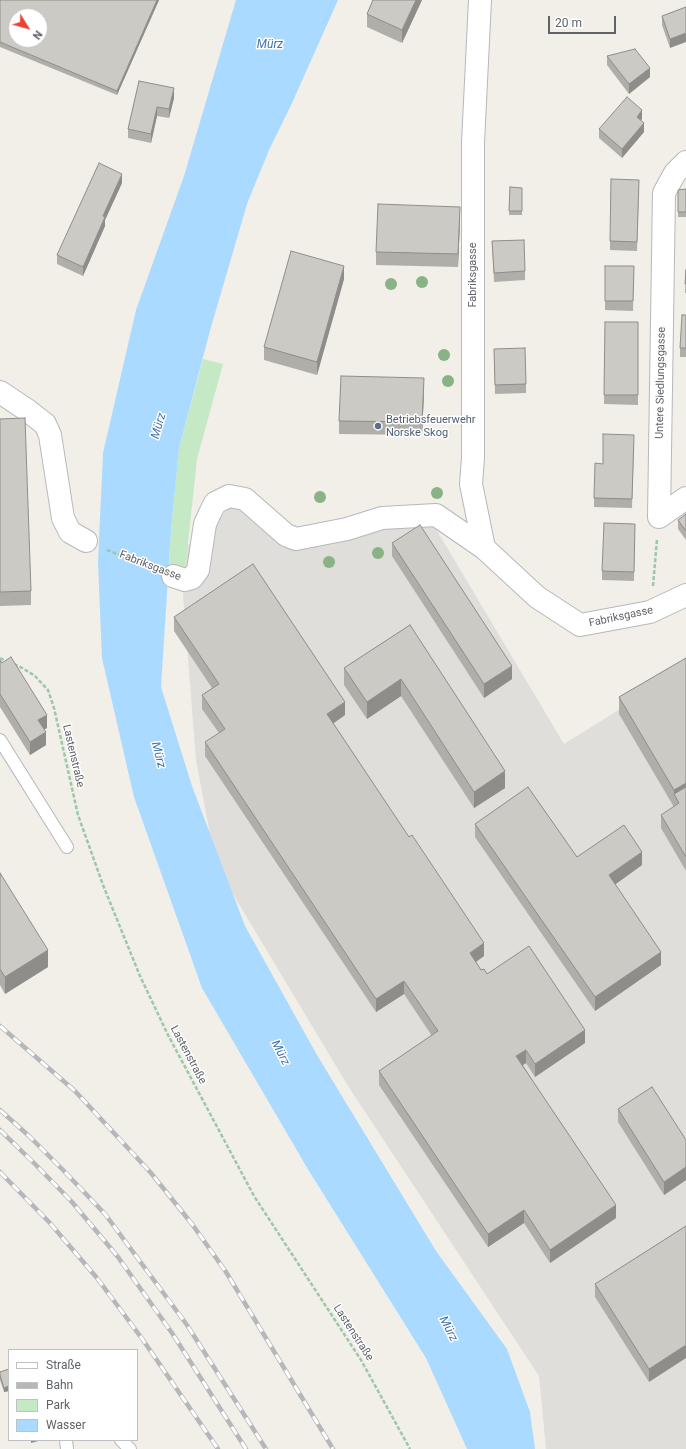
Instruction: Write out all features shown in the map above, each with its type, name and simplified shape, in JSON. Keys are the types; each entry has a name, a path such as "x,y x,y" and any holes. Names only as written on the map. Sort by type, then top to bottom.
{"street":[{"name":"Fabriksgasse","path":"480,0 473,143 473,458 471,484 484,548"},
{"name":"Untere Siedlungsgasse","path":"659,517 664,193 675,173 686,162"},
{"path":"0,392 45,424 50,434 63,518 70,532 86,541"},
{"name":"Fabriksgasse","path":"174,576 185,580 192,578 198,570 205,524 215,503 229,496 245,499 286,535 296,539 347,530 382,518 436,515 484,548 537,597 580,625 650,612 686,595"},
{"path":"659,517 686,498"}],"lane":[{"path":"0,740 67,847"},
{"path":"121,1441 130,1449"}],"path":[{"path":"650,612 659,517"},
{"name":"Fabriksgasse","path":"86,541 174,576"},
{"name":"Lastenstraße","path":"0,658 35,676 48,690 54,708 78,815 103,885 140,976 159,1016 254,1196 361,1360 410,1449"}],"shaded area":[{"path":"233,505 290,544 350,531 433,524 564,744 686,668 686,1449 546,1449 539,1376 348,1086 216,866 196,760 183,595 187,546"}],"green space":[{"path":"203,359 223,364 197,459 185,570 169,566 171,530 179,448"}],"water":[{"name":"Mürz","path":"236,0 338,0 292,103 269,150 247,204 211,327 179,448 171,530 161,687 192,786 245,926 317,1055 436,1251 507,1349 530,1412 535,1449 467,1449 426,1358 309,1171 202,988 134,797 102,658 98,562 103,453 136,310 184,176"}],"building":[{"path":"0,0 157,0 117,91 14,48 48,48 48,8 8,8 8,45 0,42"},
{"path":"373,0 416,0 402,30 367,14"},
{"path":"686,7 686,33 670,39 662,16"},
{"path":"635,49 650,68 629,84 607,56"},
{"path":"139,81 174,88 169,109 157,107 151,134 128,129"},
{"path":"627,97 642,110 637,117 644,123 622,149 599,129"},
{"path":"99,163 122,174 103,216 105,217 83,267 57,255"},
{"path":"611,179 639,180 637,242 610,241"},
{"path":"510,187 522,188 522,211 509,211"},
{"path":"686,189 686,212 678,212 678,190"},
{"path":"378,204 460,207 458,254 376,252"},
{"path":"524,240 525,271 494,273 492,241"},
{"path":"291,251 344,266 317,362 264,347"},
{"path":"605,266 634,266 633,301 605,301"},
{"path":"682,315 686,315 686,348 680,348"},
{"path":"605,322 638,322 638,395 604,395"},
{"path":"525,348 526,384 495,385 494,349"},
{"path":"341,376 424,378 422,422 339,421"},
{"path":"25,418 31,591 0,592 0,419"},
{"path":"603,434 634,435 632,499 594,498 595,463 603,464"},
{"path":"686,514 686,531 678,520"},
{"path":"604,523 635,524 634,572 602,571"},
{"path":"420,525 512,666 484,684 392,543"},
{"path":"253,564 345,702 327,714 409,837 412,835 484,943 470,953 481,970 484,969 487,974 529,946 585,1030 535,1064 526,1050 516,1056 616,1205 550,1250 524,1210 488,1234 379,1071 438,1031 404,981 376,999 205,742 225,729 202,695 219,684 174,617"},
{"path":"410,625 505,771 474,792 401,679 367,702 344,668"},
{"path":"11,657 47,715 38,720 46,732 30,742 0,694 0,660 2,663"},
{"path":"686,658 686,783 674,790 619,697"},
{"path":"528,787 577,857 624,825 642,852 609,875 661,952 595,997 475,824"},
{"path":"686,787 686,857 661,815 679,803 674,794"},
{"path":"0,873 48,950 5,977 0,969"},
{"path":"652,1087 686,1140 686,1167 664,1182 618,1109"},
{"path":"686,1226 686,1345 649,1369 595,1284"},
{"path":"8,1369 8,1386 4,1388 0,1375 0,1372"}],"railway":[{"path":"0,1026 75,1091 151,1173 192,1224 226,1272 333,1449"},
{"path":"0,1110 29,1136 105,1214 187,1325 266,1449"},
{"path":"0,1130 72,1202 118,1257 172,1333 246,1449"},
{"path":"0,1172 49,1222 97,1278 143,1340 218,1449"}],"place":[{"name":"Betriebsfeuerwehr Norske Skog","path":"378,426"}]}
